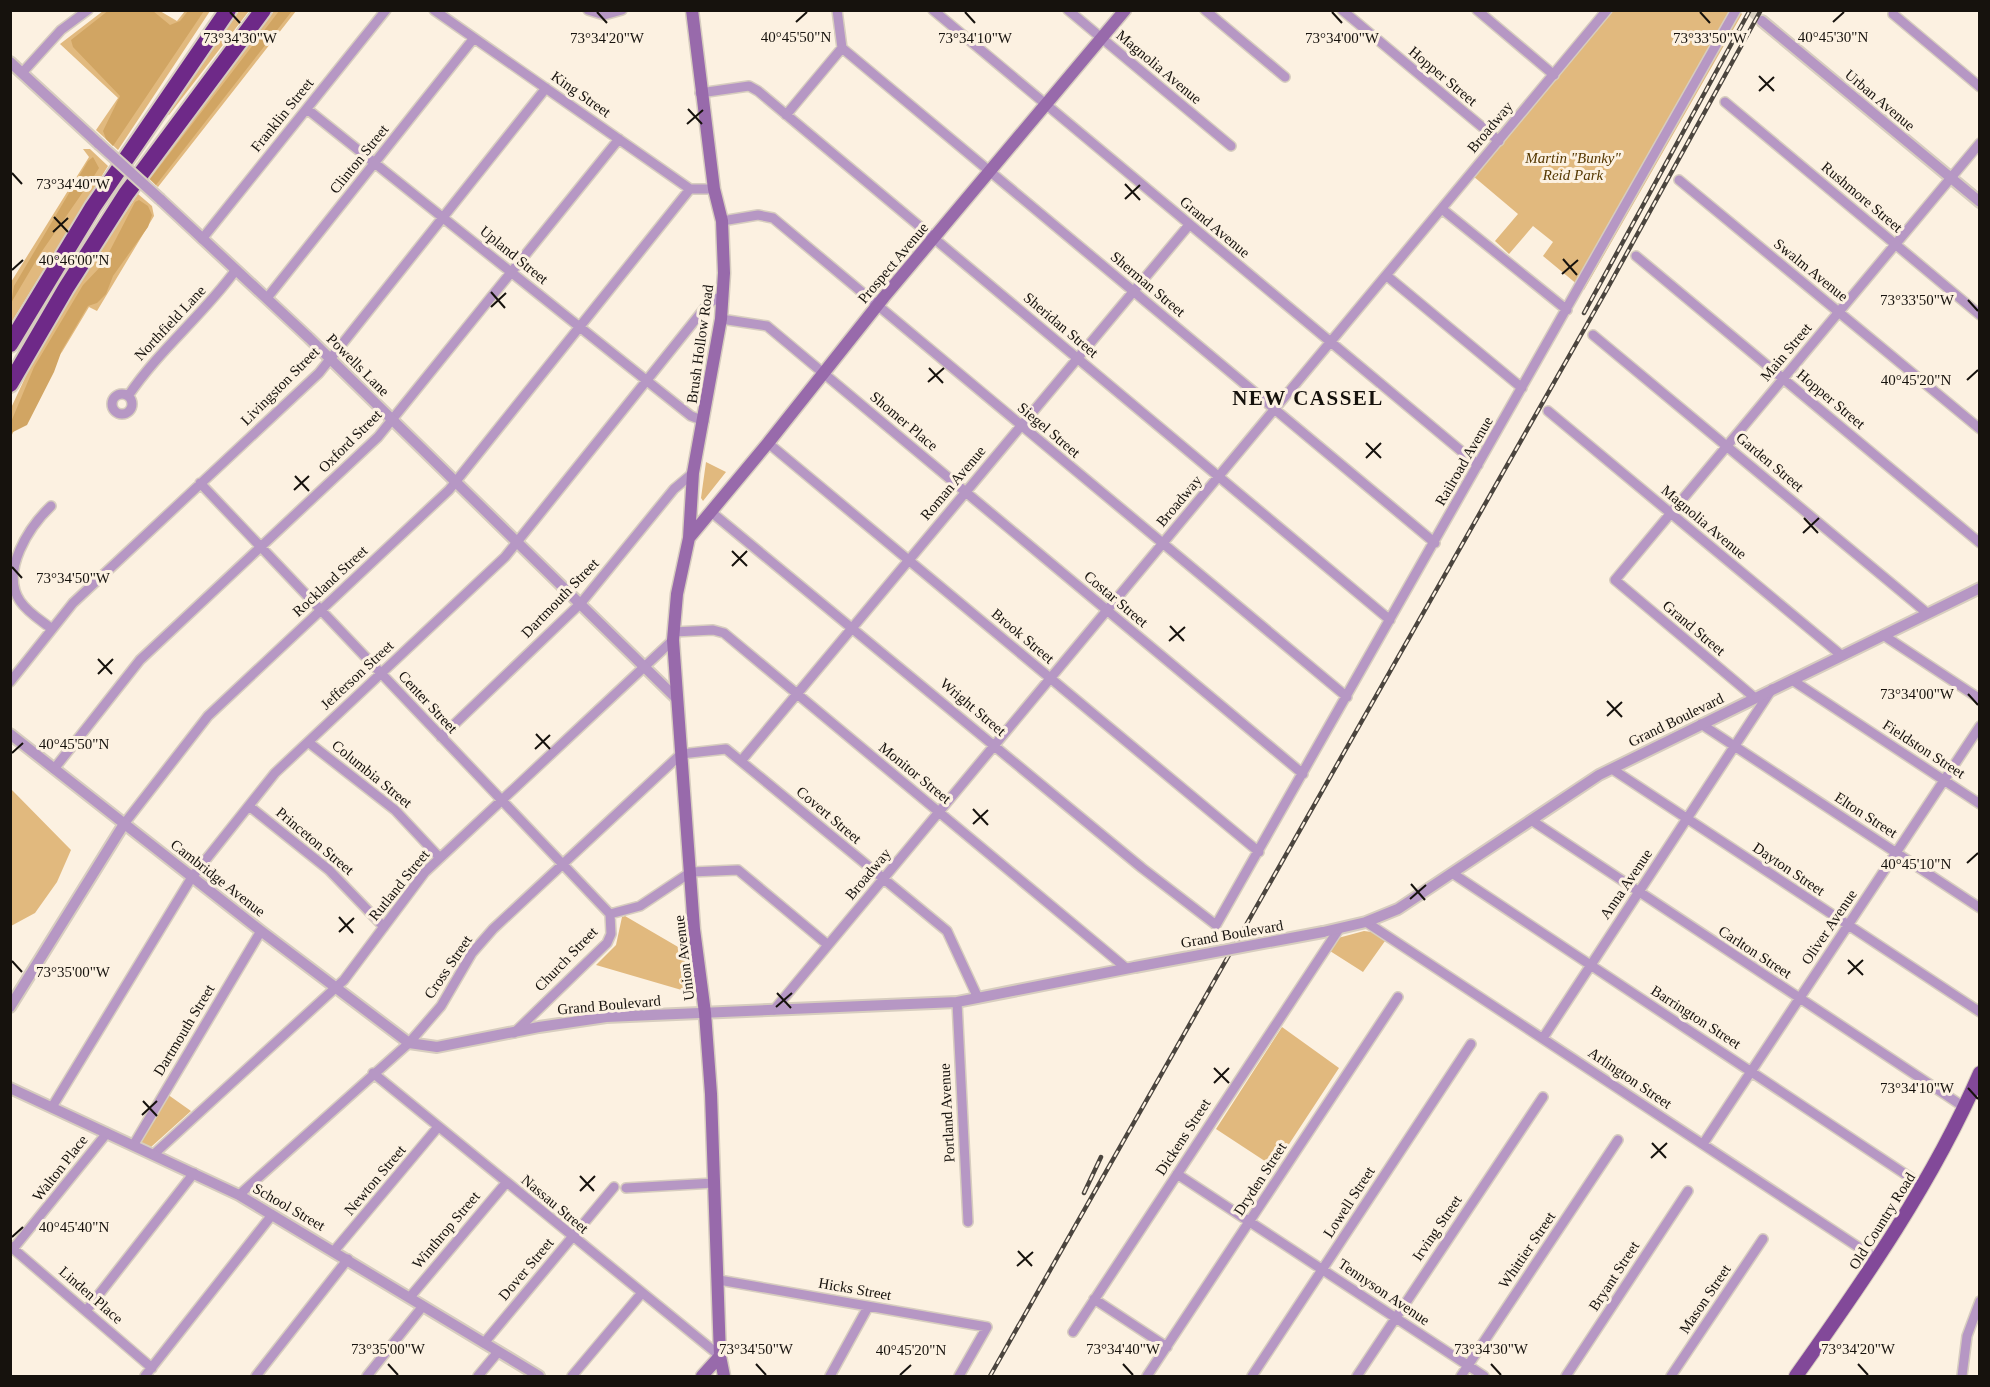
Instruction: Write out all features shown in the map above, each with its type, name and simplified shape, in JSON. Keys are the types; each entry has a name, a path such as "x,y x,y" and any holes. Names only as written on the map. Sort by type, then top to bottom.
{"highway":[{"path":"10,344 93,207 228,10"},
{"path":"10,384 66,288 121,201 262,10"}],"main road":[{"name":"Brush Hollow Road","path":"689,538 693,473 721,319 724,273 722,220 714,189 700,93 692,10"},
{"name":"Prospect Avenue","path":"689,538 768,443 877,305 1125,10"},
{"name":"Union Avenue","path":"689,538 677,594 674,636 676,698 694,929 705,1013 719,1280 720,1356 724,1377"},
{"name":"Old Country Road","path":"1796,1377 1878,1260 1923,1186 1964,1107 1976,1094 1980,1073"},
{"path":"702,1377 720,1356"}],"street":[{"name":"Franklin Street","path":"202,239 386,10"},
{"name":"King Street","path":"434,10 690,189"},
{"path":"588,10 604,15 622,10"},
{"path":"786,115 842,48 837,10"},
{"name":"Grand Avenue","path":"933,10 1478,465"},
{"name":"Magnolia Avenue","path":"1068,10 1231,146"},
{"path":"1205,10 1285,77"},
{"name":"Hopper Street","path":"1342,10 1498,141"},
{"path":"1477,10 1554,75"},
{"name":"Broadway","path":"774,1010 1607,10"},
{"path":"22,73 61,30 86,11"},
{"path":"1893,14 1980,87"},
{"name":"Railroad Avenue","path":"1216,926 1734,15"},
{"name":"Urban Avenue","path":"1762,21 1980,202"},
{"name":"Clinton Street","path":"267,298 474,39"},
{"name":"Sherman Street","path":"842,48 1435,543"},
{"name":"Powells Lane","path":"10,63 330,358 645,665 676,698"},
{"name":"Sheridan Street","path":"700,93 749,86 1390,620"},
{"name":"Livingston Street","path":"10,682 73,603 319,373 546,88"},
{"name":"Rushmore Street","path":"1725,102 1980,315"},
{"name":"Upland Street","path":"307,109 647,382 691,416 704,421"},
{"name":"Oxford Street","path":"54,769 140,660 378,437 619,139"},
{"name":"Main Street","path":"1615,580 1980,143"},
{"name":"Swalm Avenue","path":"1679,180 1980,429"},
{"path":"690,189 714,189"},
{"name":"Rockland Street","path":"10,1007 111,840 208,716 449,490 690,189"},
{"path":"1442,209 1567,310"},
{"name":"Siegel Street","path":"722,220 758,214 773,218 1347,697"},
{"name":"Roman Avenue","path":"741,761 1189,225"},
{"name":"Hopper Street","path":"1636,256 1980,543"},
{"name":"Northfield Lane","path":"128,396 154,362 206,308 235,271"},
{"path":"1386,276 1522,388"},
{"name":"Jefferson Street","path":"52,1107 192,878 275,773 518,542 708,304 721,296"},
{"name":"Shomer Place","path":"721,319 767,326 965,492"},
{"name":"Garden Street","path":"1593,336 1928,613"},
{"name":"Magnolia Avenue","path":"1548,411 1841,655"},
{"name":"Brook Street","path":"768,443 1259,852"},
{"name":"Dartmouth Street","path":"441,737 581,603 674,489 693,473"},
{"name":"Center Street","path":"200,483 610,914"},
{"name":"Costar Street","path":"965,492 1303,774"},
{"path":"51,506 34,523 19,552 13,572 14,587 20,601 52,629"},
{"name":"Wright Street","path":"710,511 995,744 1142,868 1216,926"},
{"name":"Grand Street","path":"1615,580 1755,698"},
{"name":"Grand Boulevard","path":"409,1043 437,1047 582,1020 957,1002 1366,922 1398,909 1579,787 1612,769 1841,655 1978,591"},
{"name":"Monitor Street","path":"674,636 713,630 724,633 1131,968"},
{"path":"1883,635 1980,699"},
{"name":"Rutland Street","path":"154,1154 336,988 425,872 674,636"},
{"name":"Fieldston Street","path":"1792,680 1980,804"},
{"name":"Anna Avenue","path":"1543,1038 1772,689"},
{"path":"1701,724 1735,747"},
{"name":"Oliver Avenue","path":"1703,1144 1980,726"},
{"name":"Cambridge Avenue","path":"10,734 192,878 409,1043"},
{"name":"Columbia Street","path":"308,742 395,810 440,858"},
{"name":"Elton Street","path":"1735,747 1980,908"},
{"name":"Covert Street","path":"681,753 726,749 741,761 947,932 978,998"},
{"name":"Cross Street","path":"239,1195 409,1043 441,1006 472,953 494,929 681,753"},
{"name":"Dayton Street","path":"1612,769 1980,1012"},
{"name":"Princeton Street","path":"249,806 329,870 384,927"},
{"name":"Carlton Street","path":"1531,820 1964,1107"},
{"path":"691,872 738,870 828,945"},
{"name":"Church Street","path":"514,1033 607,943 611,934 610,914 640,906 691,872"},
{"name":"Barrington Street","path":"1452,873 1923,1186"},
{"name":"Arlington Street","path":"1366,922 1878,1260"},
{"name":"Dickens Street","path":"1073,1332 1339,929"},
{"name":"Dartmouth Street","path":"134,1144 261,931"},
{"name":"Dryden Street","path":"1147,1377 1398,997"},
{"name":"Portland Avenue","path":"957,1002 968,1222"},
{"name":"Lowell Street","path":"1252,1377 1471,1044"},
{"name":"Nassau Street","path":"373,1073 640,1294 720,1356"},
{"name":"School Street","path":"10,1088 239,1195 348,1259 539,1377"},
{"name":"Irving Street","path":"1357,1377 1542,1097"},
{"name":"Newton Street","path":"334,1251 438,1127"},
{"name":"Walton Place","path":"12,1247 107,1133"},
{"name":"Whittier Street","path":"1461,1377 1618,1140"},
{"path":"86,1311 194,1173"},
{"name":"Tennyson Avenue","path":"1177,1174 1484,1377"},
{"name":"Winthrop Street","path":"410,1297 506,1183"},
{"path":"626,1188 714,1183"},
{"name":"Dover Street","path":"484,1343 614,1187"},
{"name":"Bryant Street","path":"1566,1377 1688,1191"},
{"path":"145,1377 272,1215"},
{"name":"Mason Street","path":"1671,1377 1763,1239"},
{"name":"Linden Place","path":"12,1247 152,1368"},
{"path":"256,1377 348,1259"},
{"name":"Hicks Street","path":"719,1280 987,1327 959,1377"},
{"path":"572,1377 640,1294"},
{"path":"1094,1299 1167,1347"},
{"path":"1962,1377 1967,1336 1979,1305"},
{"path":"367,1377 423,1306"},
{"path":"830,1377 868,1307"},
{"path":"478,1377 498,1352"}],"green space":[{"name":"Martin \"Bunky\" Reid Park","path":"1738,10 1742,14 1584,290 1543,256 1553,242 1533,226 1509,254 1495,241 1518,214 1473,176 1612,11"},
{"path":"103,11 160,11 177,21 185,11 210,11 118,150 96,130 118,98 60,44"},
{"path":"239,11 249,11 169,115 167,114"},
{"path":"274,11 296,11 158,187 148,178"},
{"path":"83,149 90,149 108,166 11,323 11,282 89,157"},
{"path":"138,194 152,206 154,216 97,311 89,307 62,352 38,378 11,437 11,408 31,365 89,267"},
{"path":"706,462 726,472 703,501 701,498"},
{"path":"11,789 71,850 57,882 35,913 11,926"},
{"path":"625,916 685,951 685,991 596,965 616,945 622,917"},
{"path":"1364,931 1372,932 1385,941 1363,972 1330,951 1338,938"},
{"path":"1282,1027 1339,1068 1274,1167 1216,1129"},
{"path":"167,1094 191,1111 151,1147 138,1142"}],"shaded area":[{"path":"109,10 153,11 170,25 180,21 188,11 204,11 113,146 106,139 103,131 120,96 73,47 71,40"},
{"path":"279,11 292,11 156,185 150,179"},
{"path":"93,157 99,168 40,254 11,303 14,286 88,161"},
{"path":"139,200 148,206 152,215 148,227 113,276 106,294 97,303 88,306 62,350 54,372 27,425 11,433 11,422 34,367 83,285 103,264 135,202"}],"tunnel":[{"path":"1750,10 1762,21"}],"railway":[{"path":"1584,313 1750,10"},
{"path":"990,1376 1606,291 1761,10"},
{"path":"1084,1193 1101,1157"}],"district":[{"name":"NEW CASSEL","path":"1308,398"}]}
